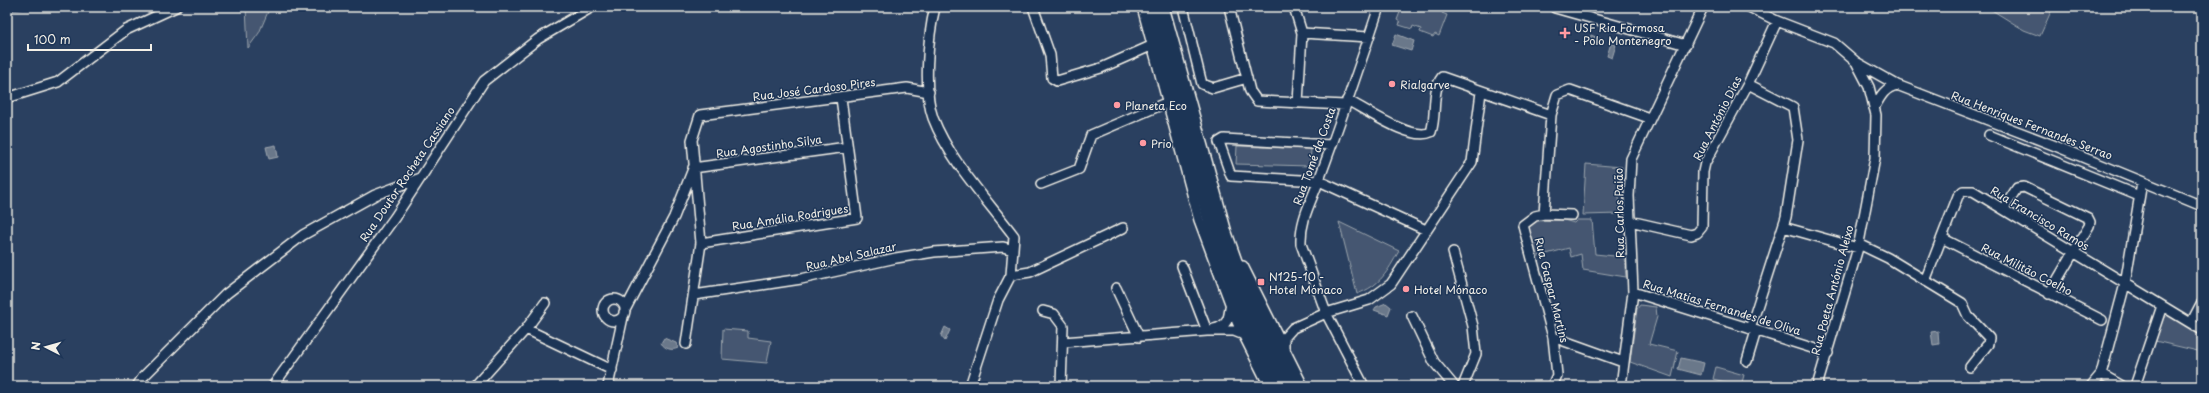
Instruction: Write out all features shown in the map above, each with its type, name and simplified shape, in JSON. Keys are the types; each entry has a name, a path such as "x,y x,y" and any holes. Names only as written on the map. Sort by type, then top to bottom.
{"main road":[{"path":"1150,7 1210,220 1227,273 1254,336 1280,386"},
{"path":"1162,7 1212,194 1242,282 1292,386"}],"street":[{"path":"7,98 58,82 126,30 176,7"},
{"name":"Rua Doutor Rocheta Cassiano","path":"273,386 395,217 418,179 484,81 538,39 592,7"},
{"path":"936,7 928,46 929,92 932,117 941,136 958,163 1014,236 1011,275 998,300 970,386"},
{"path":"1033,7 1050,55 1052,78 1057,81 1101,68 1153,46"},
{"path":"1142,7 1199,220 1230,304 1269,386"},
{"path":"1183,7 1202,84 1213,88 1247,78"},
{"path":"1229,7 1250,91 1257,101 1298,103 1346,102 1410,133 1426,134 1431,132 1434,123 1438,82 1442,77 1481,92 1551,115"},
{"path":"1294,7 1302,33 1298,103"},
{"name":"Rua Tomé da Costa","path":"1364,386 1326,313 1302,244 1301,233 1302,222 1319,180 1379,7"},
{"name":"Rua Carlos Paião","path":"1622,386 1623,362 1633,292 1629,171 1631,159 1649,118 1686,45 1703,7"},
{"name":"Rua Poeta António Aleixo","path":"1743,7 1752,9 1777,21 1834,43 1856,62 1869,87 1876,115 1875,158 1859,246 1818,386"},
{"path":"1555,8 1686,45"},
{"name":"Rua António Dias","path":"1630,221 1691,235 1697,233 1702,227 1703,172 1705,163 1748,84 1777,21"},
{"path":"1302,33 1369,37"},
{"name":"Rua Henriques Fernandes Serrao","path":"1856,62 1897,85 2202,206"},
{"path":"1747,361 1753,330 1783,227 1798,140 1793,107 1748,84"},
{"path":"1874,108 1881,95 1889,87 1897,85"},
{"name":"Rua José Cardoso Pires","path":"693,168 692,140 700,115 841,98 907,88 929,92"},
{"path":"1544,214 1551,115 1557,95 1570,90 1649,118"},
{"path":"1284,351 1284,338 1293,328 1326,313 1369,300 1391,284 1472,162 1481,92"},
{"name":"Rua Amália Rodrigues","path":"701,244 857,218 841,98"},
{"path":"1041,184 1079,169 1091,135 1168,102"},
{"path":"1193,121 1244,270 1303,386"},
{"path":"1989,134 2139,196"},
{"path":"1331,145 1224,139 1219,142 1231,176 1319,180 1426,230"},
{"name":"Rua Agostinho Silva","path":"693,168 848,147"},
{"path":"686,344 701,244 693,168"},
{"path":"608,386 624,314 674,217 693,168"},
{"path":"136,386 143,377 226,294 303,236 375,195 418,179"},
{"path":"2091,386 2101,374 2125,284 2142,182"},
{"path":"2004,208 2017,188 2024,187 2088,218 2090,222 2089,226 2049,294"},
{"name":"Rua Francisco Ramos","path":"1925,281 1958,196 1963,191 1973,191 2004,208 2125,284 2202,330"},
{"name":"Rua Gaspar Martins","path":"1552,386 1557,375 1553,337 1523,225 1535,216 1544,214 1572,215"},
{"path":"1783,227 1859,246 1888,258 1966,305 1968,316 1989,338 1988,344 1970,367"},
{"path":"1011,275 1030,272 1122,228"},
{"name":"Rua Militão Coelho","path":"1942,238 2102,320"},
{"name":"Rua Abel Salazar","path":"694,295 801,279 896,258 934,252 1003,247 1013,250"},
{"path":"1453,252 1473,326 1476,354 1463,386"},
{"path":"1182,266 1207,331"},
{"path":"1116,288 1139,337"},
{"name":"Rua Matias Fernandes de Oliva","path":"1633,292 1828,353"},
{"path":"2192,323 2202,302"},
{"path":"475,386 526,329 545,303"},
{"path":"1207,331 1221,328 1226,323 1229,316 1230,304"},
{"path":"2135,386 2162,306"},
{"path":"1043,311 1054,314 1060,319 1063,326 1061,386"},
{"path":"1412,316 1434,362 1454,386"},
{"path":"1270,322 1276,327 1287,329 1299,325"},
{"path":"526,329 612,370"},
{"path":"1063,342 1207,331 1234,331 1244,334"},
{"path":"1553,337 1623,362"},
{"path":"2101,374 2122,386"}],"shaded area":[{"path":"246,7 270,7 259,33 248,48"},
{"path":"1402,7 1428,7 1443,10 1442,13 1447,15 1439,36 1435,34 1433,37 1420,32 1421,29 1413,26 1412,29 1399,25 1400,22 1397,20"},
{"path":"1987,7 2053,7 2040,36 2024,30"},
{"path":"1396,34 1414,41 1411,51 1392,45"},
{"path":"1591,35 1603,40 1602,44 1589,40"},
{"path":"1611,43 1616,45 1612,58 1607,56"},
{"path":"276,145 278,157 269,159 266,147"},
{"path":"1237,146 1311,149 1310,166 1236,164"},
{"path":"1586,164 1622,167 1619,195 1620,214 1583,215"},
{"path":"1564,220 1574,223 1577,220 1592,220 1595,254 1624,257 1626,277 1583,270 1581,254 1571,257 1569,248 1535,257 1527,225 1534,221"},
{"path":"1339,222 1399,251 1387,271 1378,282 1357,294"},
{"path":"1386,303 1391,307 1388,315 1374,310 1376,307"},
{"path":"1640,305 1656,307 1657,317 1649,344 1678,351 1672,377 1630,362 1637,309"},
{"path":"2168,315 2199,332 2197,339 2202,341 2202,352 2155,341 2163,318"},
{"path":"945,327 950,330 945,341 941,336"},
{"path":"723,329 748,331 748,338 771,341 767,363 722,359"},
{"path":"1938,331 1939,344 1933,345 1931,332"},
{"path":"664,338 676,343 678,348 671,349 664,347 661,343"},
{"path":"1681,358 1704,363 1701,375 1678,369"},
{"path":"1716,367 1744,375 1741,386 1713,379"}],"railway":[{"path":"7,9 23,7"}],"place":[{"name":"USF Ria Formosa - Polo Montenegro","path":"1565,33"},
{"name":"Rialgarve","path":"1392,84"},
{"name":"Planeta Eco","path":"1117,105"},
{"name":"Prio","path":"1143,143"},
{"name":"N125-10 - Hotel Mónaco","path":"1261,282"},
{"name":"Hotel Mónaco","path":"1406,289"}]}
